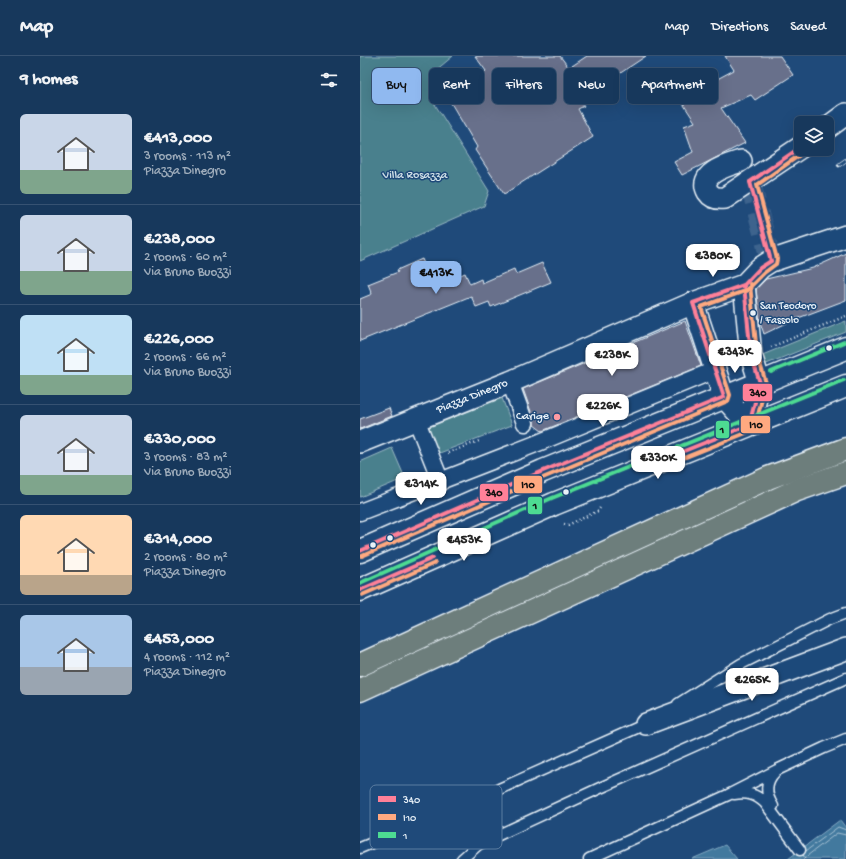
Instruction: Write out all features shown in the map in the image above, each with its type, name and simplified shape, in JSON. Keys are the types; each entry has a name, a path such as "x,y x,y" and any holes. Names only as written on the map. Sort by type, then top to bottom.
{"highway":[{"path":"360,665 768,478 846,449"},
{"path":"360,690 797,490 846,473"}],"main road":[{"path":"360,551 496,491 846,348"},
{"path":"360,590 554,504 846,386"}],"street":[{"path":"834,123 846,114"},
{"path":"742,160 711,173 706,184 707,191 711,196 718,199 725,198 794,152"},
{"path":"510,382 693,303 744,285 760,268 771,261 846,236"},
{"path":"744,285 751,355 760,383 749,425"},
{"path":"693,303 724,397 749,425"},
{"path":"360,512 483,465 529,433 715,370"},
{"name":"Piazza Dinegro","path":"360,442 510,382 529,433"},
{"path":"416,419 441,482"},
{"path":"646,724 846,649"}],"lane":[{"path":"502,787 646,724 741,664 830,619 846,613"},
{"path":"502,833 592,791 846,678"},
{"path":"590,859 728,795 777,770 846,739"},
{"path":"728,795 751,793 759,797 800,850 769,801 767,795 769,778 777,770"},
{"path":"360,848 370,844"},
{"path":"462,859 473,849"}],"path":[{"path":"751,355 846,316"},
{"path":"432,459 480,441"}],"green space":[{"name":"Villa Rosazza","path":"360,56 453,56 439,68 429,68 429,104 435,104 489,191 484,206 360,261"},
{"path":"846,321 846,332 759,367 755,358"},
{"path":"502,398 512,425 437,454 427,428"},
{"path":"392,448 405,478 360,497 360,462"}],"water":[{"path":"840,820 846,828 846,859 788,859"},
{"path":"725,845 737,859 692,859"}],"building":[{"path":"475,56 560,56 569,68 564,68 564,104 583,104 584,106 578,109 593,137 504,194 475,150 477,147 452,104 484,104 484,72 486,71"},
{"path":"587,56 646,56 619,74 619,68 569,68"},
{"path":"725,56 780,56 793,75 755,100 751,95 721,108 745,143 682,175 674,162 693,152 684,126 695,122 683,104 718,104 718,79 734,70"},
{"path":"846,253 846,300 793,320 764,334 760,322 756,289 766,279 813,268"},
{"path":"422,259 434,287 465,273 470,284 481,279 482,283 514,269 516,274 542,263 551,282 491,307 489,302 476,307 471,296 360,341 360,299 372,294 368,284 398,272 397,270"},
{"path":"685,321 701,366 542,431 534,425 534,420 523,389"},
{"path":"389,408 392,416 360,429 360,419"}],"ferry route":[{"path":"803,854 805,859"}],"tunnel":[{"path":"750,182 771,261"}],"railway":[{"path":"839,165 846,160"}],"transit line":[{"name":"340","path":"750,182 794,152"},
{"name":"I10","path":"362,556 545,477 728,401 730,395 701,307 747,290 764,273 776,264 777,259 757,185 798,156"},
{"name":"340","path":"750,182 771,261"},
{"name":"340","path":"360,551 543,471 724,397 693,303 744,285 760,268 771,261"},
{"name":"I10","path":"681,459 751,431 755,427 766,383 757,354 750,284"},
{"name":"340","path":"679,453 749,425 760,383 751,355 744,285"},
{"name":"1","path":"771,372 844,342"},
{"name":"1","path":"360,583 552,498 844,380"},
{"name":"340","path":"360,590 433,558"},
{"name":"I10","path":"362,595 435,563"}],"place":[{"name":"San Teodoro / Fassolo","path":"753,313"},
{"name":"Carige","path":"557,417"}]}
